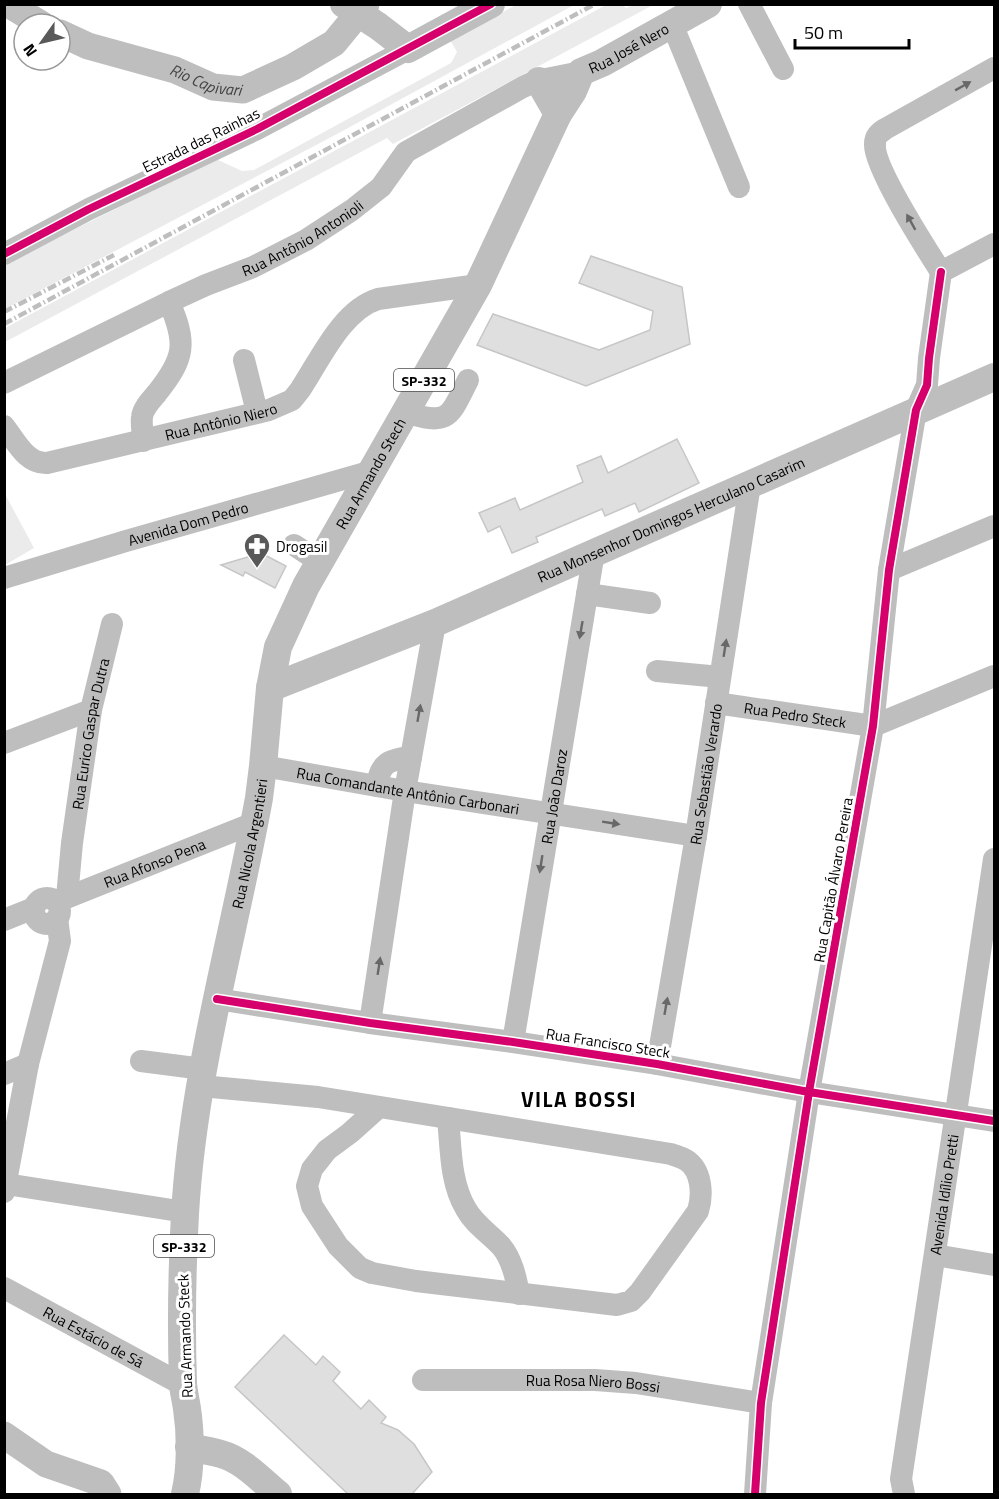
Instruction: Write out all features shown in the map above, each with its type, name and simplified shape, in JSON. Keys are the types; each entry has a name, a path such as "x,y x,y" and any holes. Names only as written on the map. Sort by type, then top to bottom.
{"main road":[{"path":"344,4 408,49 491,4"},
{"name":"Rua José Nero","path":"581,72 602,63 708,4"},
{"name":"Rua Armando Stech","path":"270,688 278,647 306,586 478,285 558,114 573,91 581,72"},
{"path":"539,81 558,114"},
{"name":"Rua Monsenhor Domingos Herculano Casarim","path":"270,688 435,623 994,377"},
{"name":"Rua Monsenhor Domingos Herculano Casarim","path":"278,647 314,655 345,658"},
{"name":"Rua Nicola Argentieri","path":"217,999 254,823 263,766 270,688"},
{"name":"Rua Armando Steck","path":"187,1486 189,1447 188,1411 183,1385 182,1295 185,1212 202,1077 217,999"},
{"path":"189,1447 228,1456 242,1464 278,1494"},
{"path":"187,1486 235,1468 256,1476"}],"street":[{"path":"749,4 783,69"},
{"path":"672,24 739,187"},
{"name":"Estrada das Rainhas","path":"4,254 89,209 257,129 408,49"},
{"path":"994,68 885,129 875,141 878,158 885,175 941,272 994,244"},
{"name":"Rua Antônio Antonioli","path":"4,383 169,302 253,267 306,240 369,197 388,179 399,160 417,144 523,87 539,81 581,72"},
{"name":"Rua Capitão Álvaro Pereira","path":"755,1494 762,1403 809,1092 873,726 890,570 916,410 927,385 941,272"},
{"name":"Rua Antônio Niero","path":"4,426 27,456 41,463 69,459 257,412 292,400 350,316 367,303 378,299 478,285"},
{"path":"143,441 142,417 145,407 170,377 180,352 179,324 169,302"},
{"path":"244,360 257,412"},
{"path":"405,412 429,419 441,418 452,413 468,381"},
{"name":"Avenida Dom Pedro","path":"4,579 137,538 372,471"},
{"name":"Rua Sebastião Verardo","path":"657,1064 696,836 750,484"},
{"path":"890,570 994,526"},
{"path":"294,545 320,562"},
{"name":"Rua João Daroz","path":"513,1042 594,552"},
{"path":"587,594 650,603"},
{"path":"370,1023 405,791 435,623"},
{"name":"Rua Eurico Gaspar Dutra","path":"5,1188 28,1064 60,941 51,910 72,843 92,710 112,624"},
{"path":"657,671 720,677"},
{"path":"873,726 994,676"},
{"name":"Rua Pedro Steck","path":"716,703 873,726"},
{"path":"4,743 92,710"},
{"path":"377,786 378,773 383,766 397,759 411,757"},
{"name":"Rua Comandante Antônio Carbonari","path":"263,766 405,791 696,836"},
{"name":"Rua Afonso Pena","path":"4,920 51,910 96,886 254,823"},
{"path":"72,843 96,886"},
{"name":"Avenida Idílio Pretti","path":"904,1494 901,1479 994,860"},
{"name":"Rua Francisco Steck","path":"217,999 657,1064 809,1092 955,1113 994,1121"},
{"path":"141,1061 202,1077 671,1154 687,1161 695,1170 701,1187 698,1211 640,1292 631,1301 617,1305 416,1281 372,1273 360,1268 338,1246 312,1206 307,1186 312,1169 327,1150 379,1107"},
{"path":"4,1074 28,1064"},
{"path":"448,1118 454,1177 465,1209 503,1248 514,1272 519,1294"},
{"path":"5,1188 185,1212"},
{"path":"935,1255 994,1265"},
{"name":"Rua Estácio de Sá","path":"4,1288 183,1385"},
{"name":"Rua Rosa Niero Bossi","path":"423,1380 595,1380 636,1383 762,1403"}],"shaded area":[{"path":"516,5 574,5 337,134 5,309 5,264 216,159 242,171 254,170 451,63 457,52 450,40"},
{"path":"606,5 623,5 626,8 633,5 653,5 393,144 387,138 5,342 5,328"},
{"path":"5,494 34,548 4,565"}],"building":[{"path":"591,256 682,287 690,344 586,386 477,345 493,314 599,350 650,330 653,311 579,283"},
{"path":"677,439 699,483 639,512 635,503 605,516 602,509 536,537 538,542 512,553 500,526 488,532 479,513 515,498 520,510 583,482 577,466 601,456 608,473"},
{"name":"Drogasil","path":"261,553 286,566 275,588 245,572 243,576 221,565"},
{"path":"284,1335 316,1365 323,1356 340,1372 333,1381 361,1409 369,1400 386,1417 381,1423 398,1430 414,1444 432,1472 412,1494 348,1494 235,1387"}],"waterway":[{"name":"Rio Capivari","path":"8,4 21,12"},
{"name":"Rio Capivari","path":"72,39 88,46 175,70 213,87 243,90 293,67 334,43 366,4"},
{"name":"Rio Capivari","path":"4,1435 46,1464 101,1483 108,1494"}],"railway":[{"path":"4,324 595,4"},
{"path":"4,312 114,255"}],"cycle path":[{"path":"4,254 89,209 257,129 491,4"},
{"path":"755,1494 761,1403 809,1092 873,726 889,570 916,410 927,385 941,272"},
{"path":"217,999 657,1064 809,1092 994,1121"}],"place":[{"name":"Drogasil","path":"257,569"}],"district":[{"name":"VILA BOSSI","path":"579,1099"}]}
